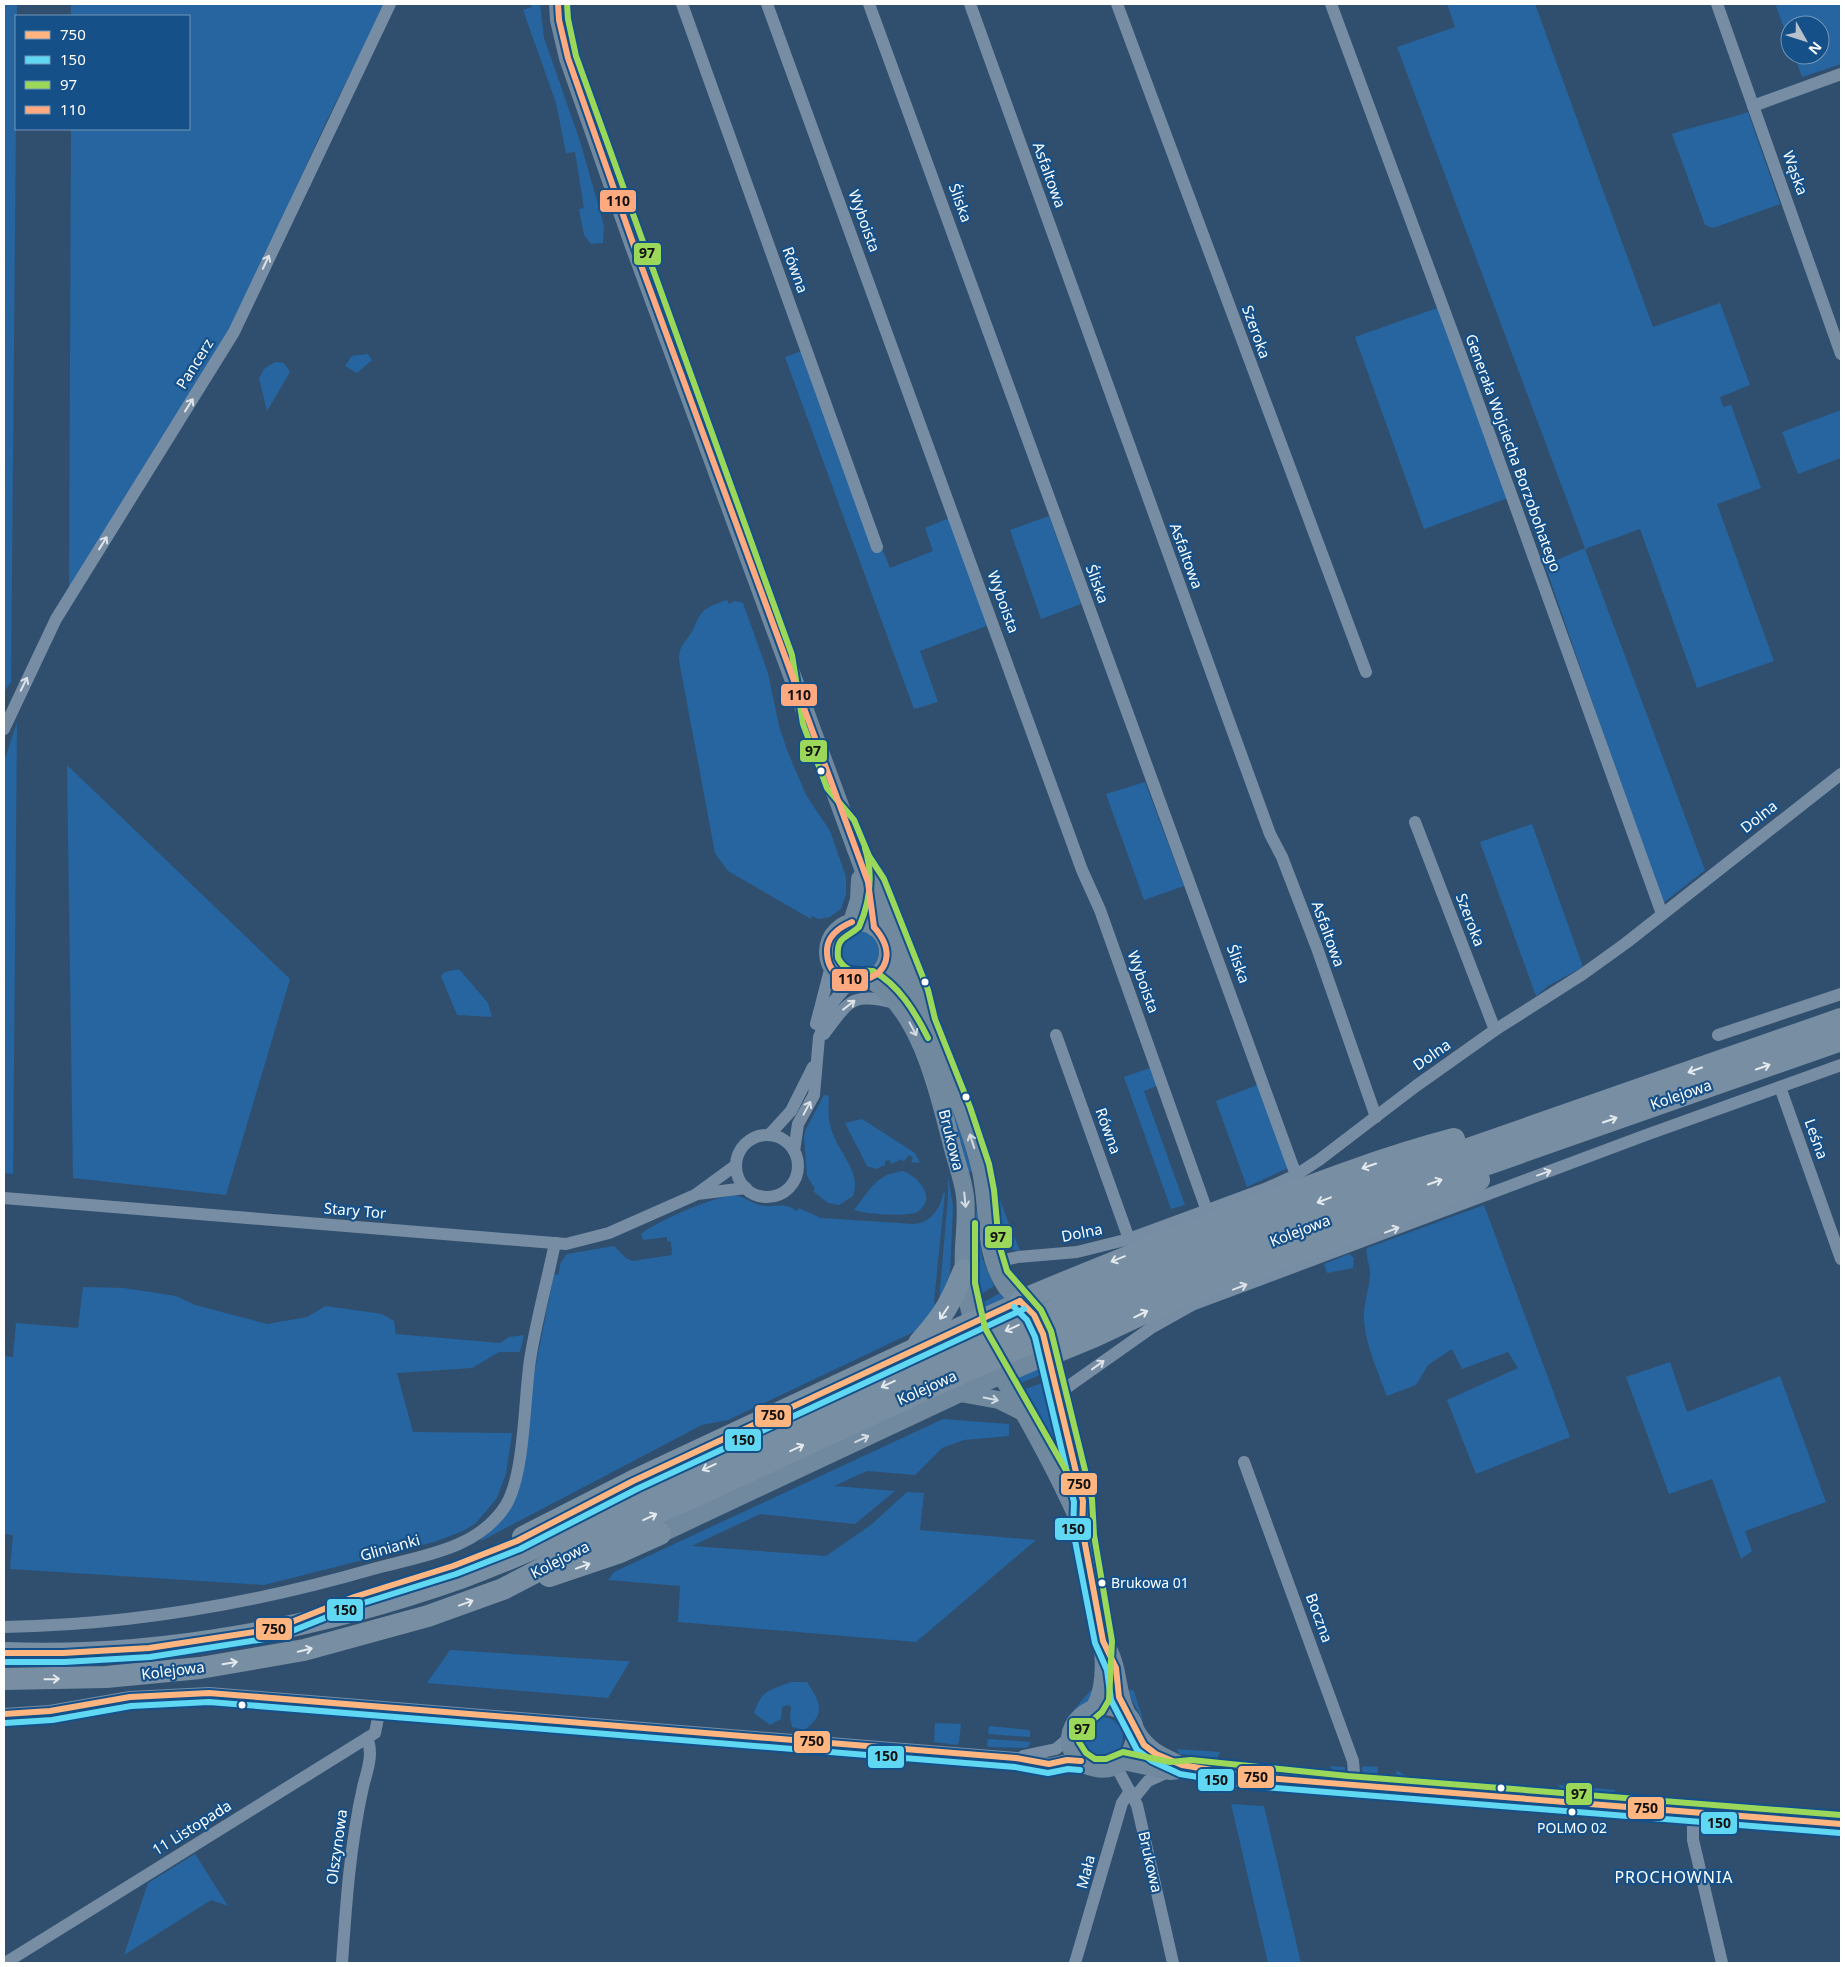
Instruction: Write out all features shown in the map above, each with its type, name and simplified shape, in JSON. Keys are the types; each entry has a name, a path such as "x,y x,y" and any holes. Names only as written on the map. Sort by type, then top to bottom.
{"highway":[{"name":"Kolejowa","path":"4,1653 63,1653 149,1648 274,1629 396,1599 461,1577 520,1554 936,1373 1339,1194 1841,1019"},
{"name":"Kolejowa","path":"1093,1304 1564,1136 1841,1040"},
{"path":"1020,1301 1125,1257 1295,1192 1415,1150 1495,1128 1539,1124"},
{"path":"1049,1355 1095,1336 1176,1298 1440,1198 1518,1163 1564,1136"},
{"path":"913,1349 941,1318 951,1303 964,1270"},
{"path":"274,1629 354,1597 453,1566 517,1541 592,1500 973,1322"},
{"name":"Kolejowa","path":"4,1680 142,1675 257,1659 369,1634 428,1616 503,1589 936,1373"},
{"path":"503,1589 579,1567 660,1534"}],"street":[{"name":"Pancerz","path":"4,729 56,619 234,332 390,4"},
{"path":"558,4 559,20 568,58 634,246 861,860 868,882 874,927"},
{"name":"Równa","path":"682,4 877,547"},
{"name":"Wyboista","path":"767,4 1082,870 1100,910 1207,1211"},
{"name":"Śliska","path":"870,4 1296,1175"},
{"name":"Asfaltowa","path":"970,4 1226,714 1270,834 1282,857 1316,948 1376,1117"},
{"name":"Szeroka","path":"1116,4 1366,672"},
{"name":"Generała Wojciecha Borzobohatego","path":"1331,4 1470,380 1662,914"},
{"name":"Wąska","path":"1717,4 1837,331 1841,354"},
{"path":"1753,106 1841,74"},
{"name":"Dolna","path":"994,1262 1018,1257 1077,1252 1129,1239 1265,1189 1296,1175 1495,1030 1583,974 1841,774"},
{"name":"Szeroka","path":"1415,822 1495,1030"},
{"path":"852,922 859,900 861,860"},
{"path":"861,860 876,882 920,994 927,1022"},
{"path":"818,1042 817,1018 831,966 828,953 830,941 836,931 852,922 866,923 874,927 885,939 888,949 887,960 879,974 870,980 851,981 842,977 831,966"},
{"name":"Brukowa","path":"887,960 906,994 927,1022 962,1110 986,1191 990,1246 994,1262 1006,1286 1039,1324 1049,1355"},
{"name":"Brukowa","path":"870,980 886,992 905,1015 919,1040 941,1100 960,1176 966,1215 964,1270 973,1322 987,1355 999,1375"},
{"path":"794,1151 781,1139 769,1136 757,1137 740,1150 736,1165 737,1175 746,1188 762,1197 774,1196 785,1191 796,1175 797,1163 794,1151 798,1124 814,1095 818,1042 826,1015 834,1001 851,981"},
{"path":"1718,1036 1841,994"},
{"path":"818,1042 845,1008 860,998 870,996 895,1002"},
{"name":"Równa","path":"1056,1035 1129,1239"},
{"path":"769,1136 794,1107 815,1063"},
{"name":"Kolejowa","path":"1059,1393 1151,1328 1192,1305 1841,1064"},
{"name":"Leśna","path":"1780,1087 1841,1259"},
{"name":"Stary Tor","path":"4,1198 566,1244 600,1236 695,1195 736,1165"},
{"name":"Stary Tor","path":"695,1195 746,1188"},
{"name":"Glinianki","path":"4,1627 60,1626 143,1618 222,1606 316,1586 454,1546 481,1532 506,1504 516,1477 530,1359 555,1243"},
{"path":"973,1322 1020,1301"},
{"path":"660,1534 999,1375 1049,1355 1083,1501 1082,1528 1103,1641 1101,1696 1095,1707"},
{"path":"999,1375 1059,1476 1082,1528"},
{"path":"960,1393 999,1400 1021,1411"},
{"name":"Boczna","path":"1244,1462 1353,1761 1355,1786"},
{"path":"1103,1641 1112,1655 1116,1668 1119,1697 1126,1712 1133,1720 1136,1731 1144,1745 1150,1750 1190,1769"},
{"path":"4,1714 50,1711 130,1697 192,1693 1016,1758 1049,1764 1067,1760 1081,1761"},
{"path":"1016,1758 1056,1750 1070,1737 1077,1718 1095,1707 1115,1706 1126,1712"},
{"path":"368,1738 375,1733 380,1708"},
{"path":"1119,1763 1133,1745 1136,1731"},
{"path":"1070,1737 1074,1754 1081,1761 1096,1768 1119,1763 1170,1771 1190,1769 1355,1786 1841,1824"},
{"name":"11 Listopada","path":"4,1963 368,1738"},
{"name":"Olszynowa","path":"342,1963 348,1873 371,1753 368,1738"},
{"name":"Brukowa","path":"1119,1763 1132,1794 1173,1963"},
{"name":"Mała","path":"1075,1963 1122,1803 1148,1781 1170,1771"},
{"path":"1693,1812 1693,1838 1722,1963"}],"shaded area":[{"path":"4,4 17,4 17,15 15,15 16,130 11,682 4,692"},
{"path":"71,4 385,4 327,120 236,319 69,588 71,130 190,130 190,15 71,15"},
{"path":"531,4 540,4 544,38 580,141 604,226 603,243 591,244 584,235 579,209 584,208 575,152 566,153 556,103 523,10 532,7"},
{"path":"568,4 571,4 577,44 582,57 579,57 571,32"},
{"path":"1447,4 1535,4 1653,327 1720,303 1750,385 1720,397 1723,407 1731,405 1761,488 1717,504 1774,661 1697,688 1640,529 1585,549 1705,870 1662,904 1545,565 1585,548 1397,47 1455,27"},
{"path":"1782,4 1841,4 1841,64 1802,77 1798,65 1830,65 1830,15 1780,15 1780,17 1776,6"},
{"path":"1748,112 1780,204 1713,228 1705,225 1672,134"},
{"path":"1437,308 1508,498 1424,529 1355,337"},
{"path":"802,351 890,568 933,551 925,528 949,518 989,625 920,651 938,702 914,709 785,357"},
{"path":"368,354 372,360 357,373 345,366 352,356"},
{"path":"275,362 284,363 290,372 267,411 259,378 264,369"},
{"path":"1841,410 1841,458 1798,474 1782,432"},
{"path":"1049,516 1081,604 1041,619 1010,530"},
{"path":"727,600 729,604 735,601 743,603 768,673 779,726 787,750 806,795 830,831 846,877 846,894 841,909 830,917 818,919 812,916 811,919 728,871 715,853 679,655 700,615 710,606"},
{"path":"17,722 13,1174 4,1173 4,762"},
{"path":"67,765 290,979 226,1195 73,1178"},
{"path":"1145,782 1184,886 1144,900 1106,794"},
{"path":"1532,824 1583,967 1548,986 1536,996 1480,842"},
{"path":"857,930 869,934 875,940 879,952 875,964 869,970 857,974 845,970 839,964 835,952 839,940 845,934"},
{"path":"459,969 488,1003 492,1017 457,1015 441,976 445,972"},
{"path":"1150,1068 1157,1086 1144,1091 1185,1205 1171,1209 1124,1077"},
{"path":"944,1079 972,1171 968,1173"},
{"path":"1257,1085 1288,1168 1247,1187 1216,1101"},
{"path":"824,1095 829,1096 831,1129 855,1180 853,1196 839,1205 828,1203 813,1191 815,1189 807,1176 804,1137 806,1129"},
{"path":"862,1119 915,1153 920,1163 911,1162 913,1158 909,1155 903,1162 902,1159 891,1164 890,1160 885,1161 885,1165 876,1169 867,1166 845,1123"},
{"path":"903,1171 915,1178 924,1189 926,1201 917,1212 912,1214 885,1214 854,1210 874,1184 886,1176"},
{"path":"991,1175 1010,1227 999,1231 997,1229"},
{"path":"948,1177 953,1206 950,1276 939,1300 948,1198"},
{"path":"943,1193 945,1193 934,1301 936,1306 920,1329 728,1420 702,1425 479,1542 506,1513 554,1274 558,1275 561,1262 567,1254 614,1246 626,1258 632,1261 672,1255 671,1242 667,1241 667,1237 643,1240 641,1234 660,1222 688,1209 730,1196 738,1196 764,1206 785,1206 797,1211 799,1208 821,1218 913,1224 924,1221 937,1210"},
{"path":"1484,1205 1570,1437 1476,1474 1447,1400 1518,1368 1508,1352 1462,1369 1452,1349 1428,1365 1416,1385 1387,1396 1370,1349 1365,1330 1364,1315 1370,1275 1367,1248"},
{"path":"976,1207 982,1257 994,1286 975,1298 973,1283"},
{"path":"1014,1236 1020,1251 1010,1249 1002,1242"},
{"path":"1349,1254 1354,1258 1353,1268 1327,1273 1324,1264"},
{"path":"83,1287 124,1288 176,1296 195,1305 267,1324 307,1317 326,1306 382,1314 394,1321 396,1334 500,1343 509,1337 524,1335 520,1352 499,1352 472,1368 397,1373 413,1432 512,1433 506,1474 497,1498 476,1523 463,1531 434,1542 264,1585 10,1569 13,1535 4,1534 4,1356 13,1357 16,1323 78,1328"},
{"path":"1000,1293 1004,1299 978,1312 975,1307"},
{"path":"1670,1362 1687,1412 1780,1376 1826,1502 1745,1531 1752,1551 1741,1559 1712,1479 1669,1494 1626,1377"},
{"path":"1042,1364 1043,1374 1013,1386 1010,1379"},
{"path":"1045,1382 1072,1489 1017,1392"},
{"path":"943,1419 1009,1424 1009,1436 964,1440 942,1448 915,1475 867,1471 834,1486 895,1491 855,1524 760,1514 692,1546 826,1556 872,1524 907,1492 924,1493 920,1530 1036,1540 916,1642 678,1622 680,1586 608,1580 614,1572"},
{"path":"450,1650 630,1661 608,1698 427,1683"},
{"path":"791,1682 807,1682 818,1702 819,1708 816,1719 804,1730 792,1727 791,1707 788,1705 782,1707 781,1719 770,1725 754,1713 763,1695 772,1689"},
{"path":"1126,1689 1134,1691 1144,1723"},
{"path":"1090,1691 1096,1691 1062,1737 1057,1741 1062,1735 1067,1718"},
{"path":"1106,1717 1114,1720 1120,1726 1123,1738 1120,1750 1114,1756 1098,1759 1090,1756 1084,1750 1081,1734 1084,1726 1090,1720"},
{"path":"935,1723 961,1724 957,1745 934,1742"},
{"path":"989,1726 1030,1730 1030,1737 988,1734"},
{"path":"988,1739 1031,1742 1027,1748 990,1747 987,1746"},
{"path":"1177,1749 1220,1752 1217,1758 1179,1754"},
{"path":"1330,1766 1345,1767 1345,1770 1342,1774 1333,1774"},
{"path":"1364,1766 1378,1767 1377,1780 1364,1774 1361,1768"},
{"path":"1396,1770 1414,1780 1414,1782 1398,1781"},
{"path":"1558,1785 1615,1790 1613,1796 1562,1792"},
{"path":"1231,1804 1264,1806 1301,1963 1268,1963"},
{"path":"195,1854 228,1906 211,1900 124,1955 148,1883"}],"transit line":[{"name":"110","path":"558,4 559,20 568,58 634,246 868,882 874,927"},
{"name":"97","path":"567,4 568,19 576,56 792,655 803,724 827,788 854,820 869,856 884,879 928,990 935,1019 970,1107 989,1164 994,1190 999,1244 1007,1271 1041,1310 1051,1331 1092,1499 1094,1535 1112,1641 1109,1700 1102,1712 1080,1731 1079,1742 1086,1753 1095,1759 1106,1759 1123,1752 1170,1762 1191,1760 1348,1776 1841,1815"},
{"name":"97","path":"865,848 870,878 866,908 859,927 840,942 838,958 849,969 873,971 891,984 912,1009 928,1038"},
{"name":"110","path":"852,922 835,932 827,949 830,966 840,977 853,981 867,979 879,972 886,961 885,945 874,927"},
{"name":"97","path":"975,1223 975,1283 985,1328 1071,1479"},
{"name":"750","path":"1020,1301 1034,1315 1043,1334 1083,1501 1082,1528 1103,1641 1116,1668 1119,1697 1144,1745 1156,1754 1182,1765 1253,1777 1841,1824"},
{"name":"750","path":"4,1653 63,1653 149,1648 274,1629 354,1597 453,1566 517,1541 633,1481 1020,1301"},
{"name":"150","path":"1014,1307 1027,1320 1035,1337 1074,1502 1073,1530 1095,1643 1107,1670 1111,1700 1137,1750 1152,1761 1180,1774 1252,1786 1840,1833"},
{"name":"150","path":"4,1662 64,1662 150,1657 277,1637 357,1605 456,1574 520,1549 637,1489 1024,1309"},
{"name":"750","path":"4,1714 50,1711 130,1697 209,1693 1016,1758 1049,1764 1067,1760 1081,1761"},
{"name":"150","path":"5,1723 52,1720 131,1706 209,1702 1015,1767 1048,1773 1068,1769 1080,1770"}],"place":[{"name":"Brukowa 01","path":"1102,1583"},
{"name":"POLMO 02","path":"1572,1812"}],"district":[{"name":"PROCHOWNIA","path":"1674,1877"}]}
